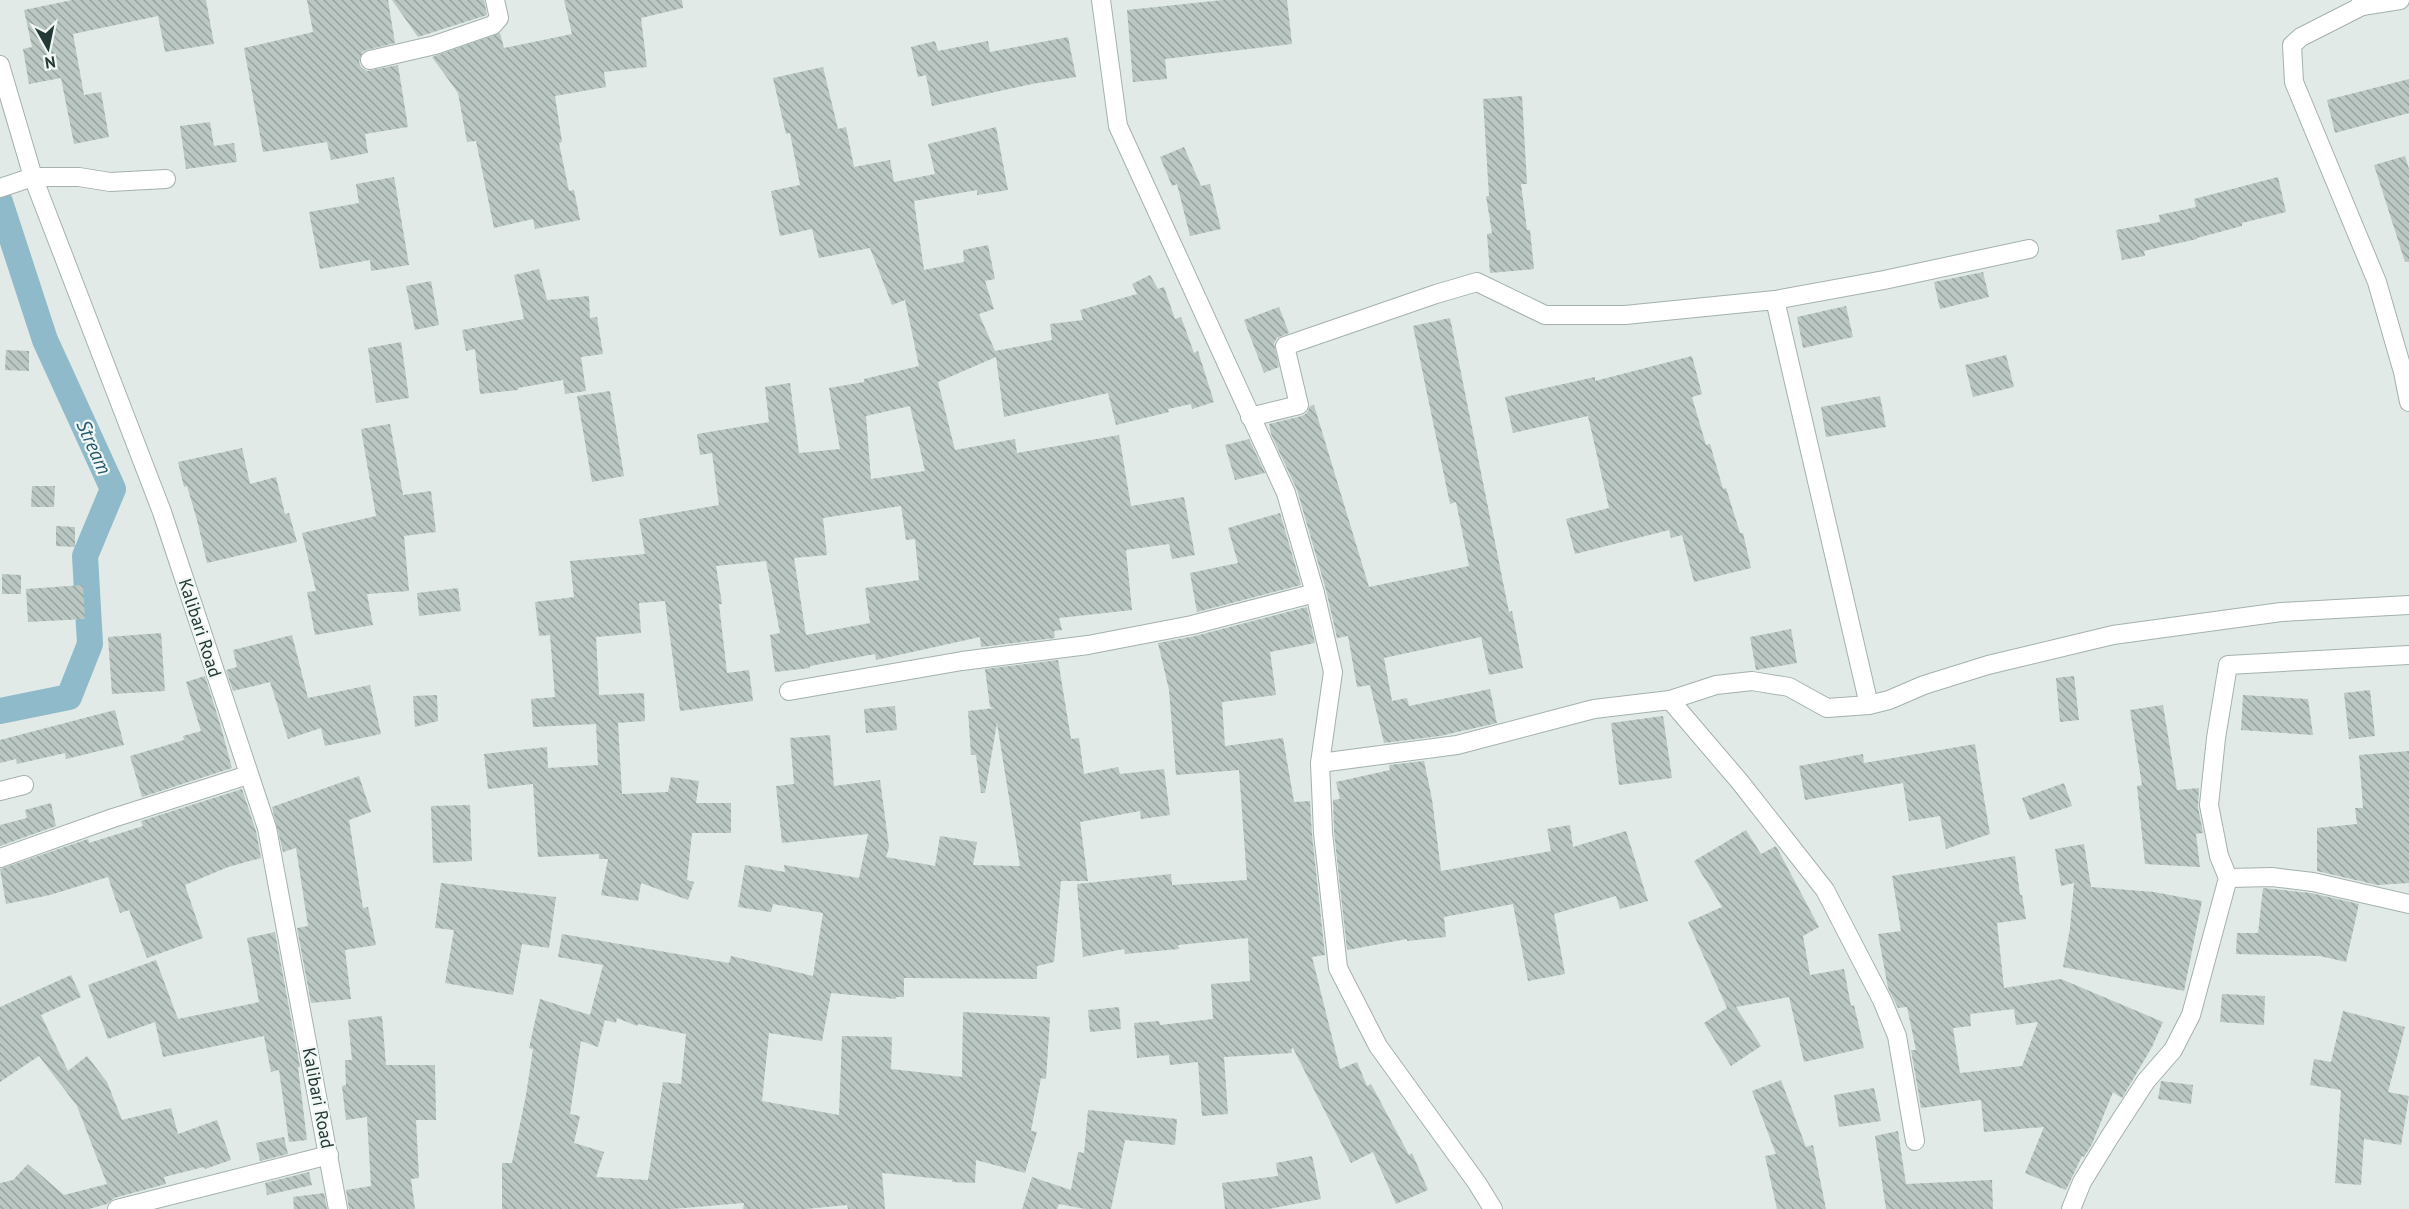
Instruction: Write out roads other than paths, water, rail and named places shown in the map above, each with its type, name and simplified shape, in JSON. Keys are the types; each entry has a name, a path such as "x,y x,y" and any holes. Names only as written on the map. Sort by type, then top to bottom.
{"street":[{"path":"370,60 435,45 493,25 499,18 495,0"},
{"path":"1101,0 1118,126 1286,493 1315,593 1333,672 1320,763 1323,833 1338,968 1378,1046 1493,1209"},
{"path":"2400,0 2361,3 2292,45 2294,82 2378,282 2409,402"},
{"name":"Kalibari Road","path":"0,65 33,178 162,512 267,828 338,1209"},
{"path":"0,188 33,178 79,177 110,182 166,179"},
{"path":"1250,417 1299,405 1285,345 1477,282 1545,315 1625,315 1775,300 1884,280 2029,249"},
{"path":"1775,300 1869,705"},
{"path":"789,691 962,661 1088,645 1192,625 1315,593"},
{"path":"1320,763 1457,745 1594,710 1670,700 1716,685 1752,681 1789,687 1827,708 1869,705 1988,665 2123,634 2281,612 2409,605"},
{"path":"2071,1209 2082,1182 2109,1138 2146,1081 2173,1050 2191,1015 2228,878 2220,856 2209,805 2216,738 2228,665 2409,655"},
{"path":"1670,700 1740,782 1825,890 1882,1000 1897,1036 1915,1141"},
{"path":"0,858 113,818 248,775"},
{"path":"0,791 24,785"},
{"path":"2228,878 2272,877 2313,882 2409,903"},
{"path":"117,1209 329,1155"}],"waterway":[{"name":"Stream","path":"0,202 45,340 113,489 85,556 90,644 69,697 0,711"}]}
